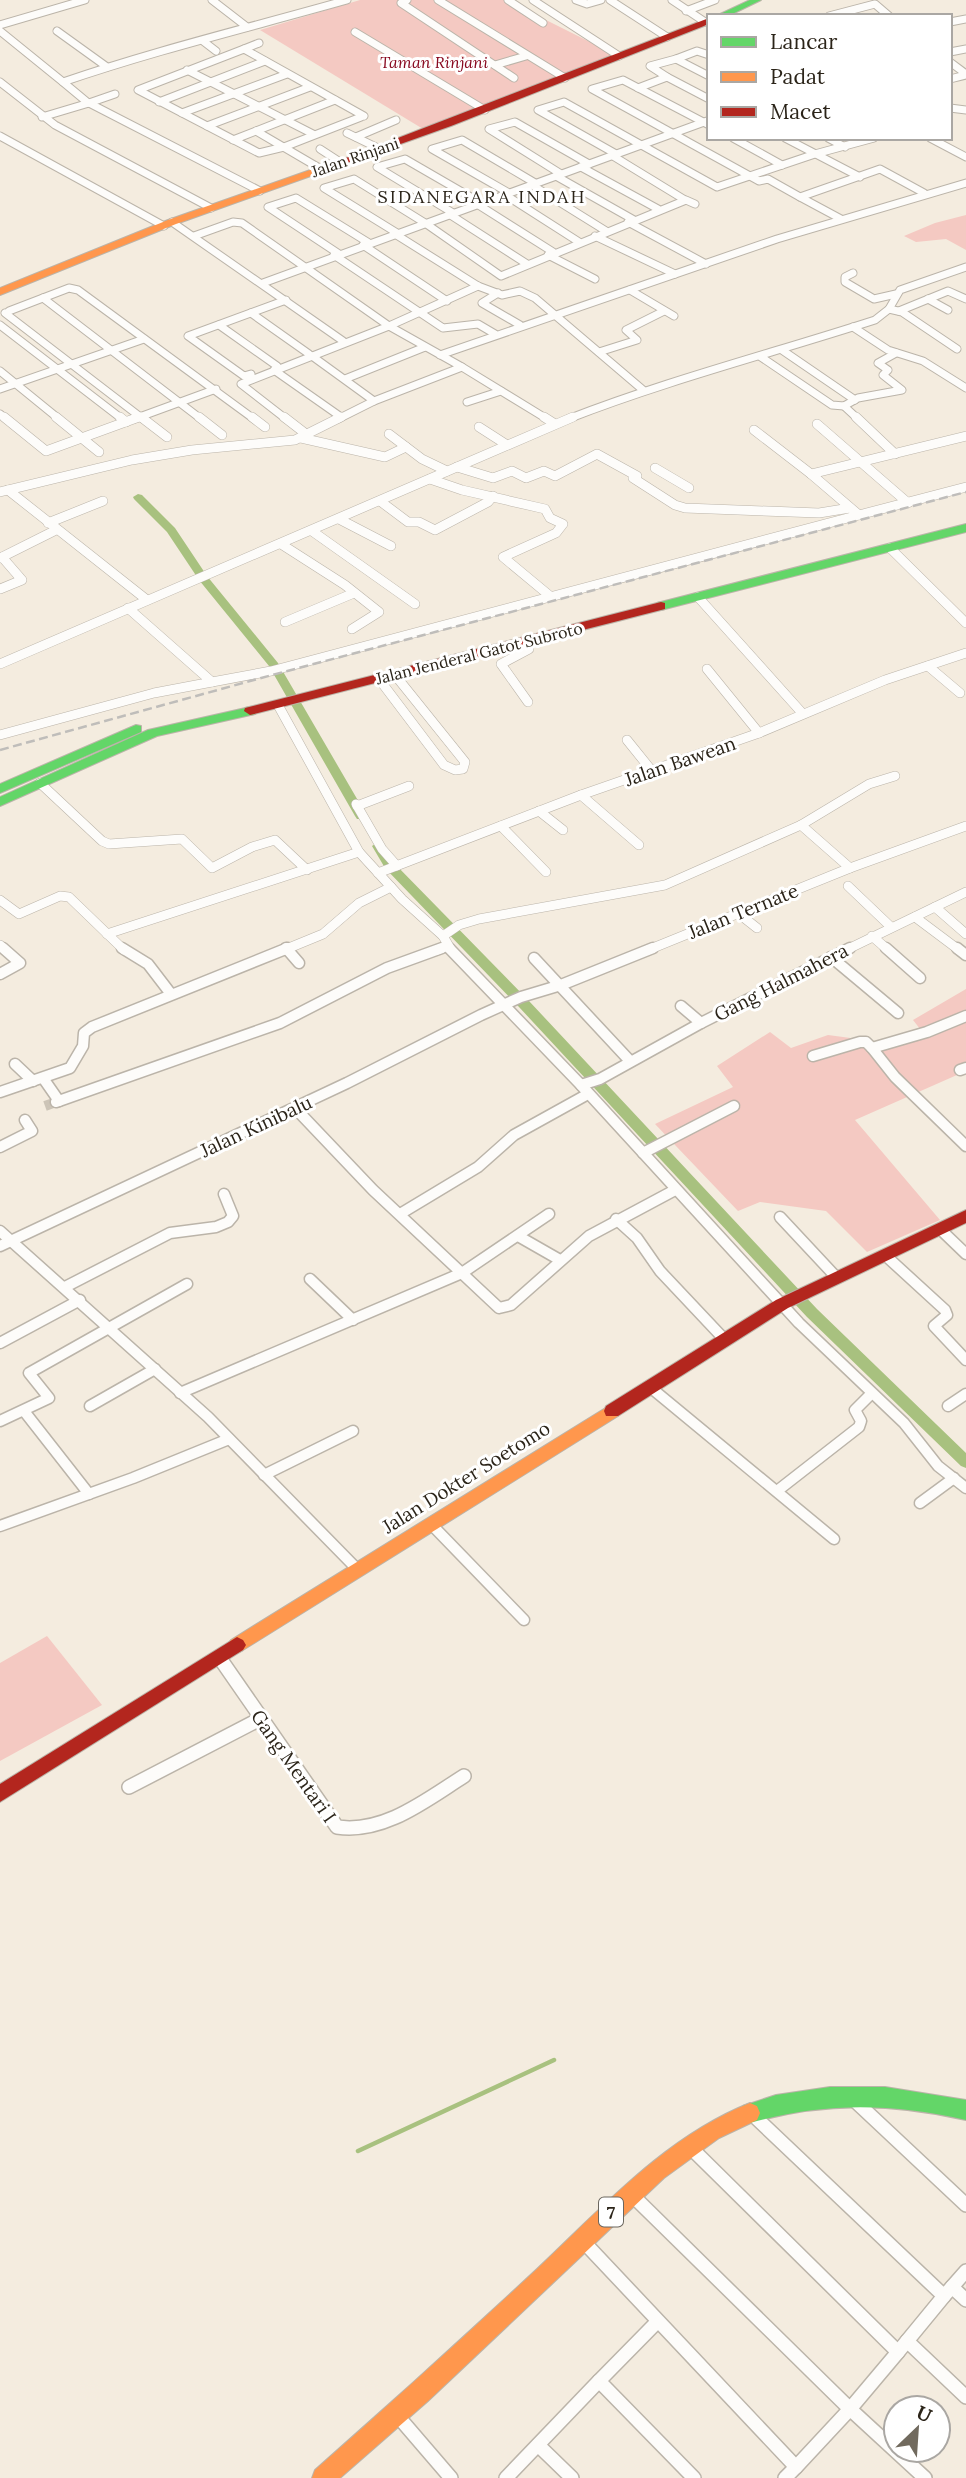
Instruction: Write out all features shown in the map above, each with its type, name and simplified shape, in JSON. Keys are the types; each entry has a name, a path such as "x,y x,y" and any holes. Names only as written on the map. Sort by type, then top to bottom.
{"main road":[{"name":"Jalan Rinjani","path":"725,14 754,0"},
{"name":"Jalan Rinjani","path":"0,292 168,224 485,110 707,23"},
{"name":"Jalan Jenderal Gatot Subroto","path":"0,802 153,733 666,600 966,518"},
{"name":"Jalan Jenderal Gatot Subroto","path":"0,789 147,724 503,653 528,641 666,600 698,597 966,528"},
{"name":"Jalan Dokter Soetomo","path":"0,1794 787,1301 966,1216"},
{"name":"7","path":"326,2477 581,2239 688,2145 751,2113 822,2096 884,2096 945,2104 966,2110"}],"street":[{"path":"0,25 86,0"},
{"path":"212,0 247,27"},
{"path":"63,82 142,55 203,41 347,0"},
{"path":"407,0 401,2 514,78"},
{"path":"438,0 565,78"},
{"path":"508,0 543,23"},
{"path":"533,0 621,55"},
{"path":"576,0 587,4 601,0"},
{"path":"610,0 667,37"},
{"path":"672,0 686,11 707,21"},
{"path":"686,11 715,0"},
{"path":"837,14 879,3 887,14"},
{"path":"513,13 541,5"},
{"path":"0,31 89,103 260,191"},
{"path":"57,31 107,67"},
{"path":"355,32 485,110"},
{"path":"203,41 216,51"},
{"path":"259,43 138,90 259,153 280,148 374,111"},
{"path":"244,49 363,116"},
{"path":"707,54 698,51 650,66 707,98"},
{"path":"495,65 526,56"},
{"path":"676,60 707,75"},
{"path":"159,102 265,61"},
{"path":"952,64 966,75"},
{"path":"187,70 313,134"},
{"path":"182,113 287,74"},
{"path":"638,88 667,77"},
{"path":"707,123 619,79 592,90 759,181 768,179 842,219"},
{"path":"0,82 42,117 211,208"},
{"path":"207,126 310,87"},
{"path":"42,117 115,94"},
{"path":"233,140 335,100"},
{"path":"695,204 538,110 563,102 717,187 815,154 868,140"},
{"path":"356,137 396,120"},
{"path":"658,209 515,122 489,130 631,221 706,264"},
{"path":"262,283 707,123"},
{"path":"256,131 317,170"},
{"path":"347,133 380,149"},
{"path":"0,136 194,236 343,341 311,355"},
{"path":"579,242 432,149 461,140 606,231"},
{"path":"737,140 782,165"},
{"path":"789,140 860,177"},
{"path":"832,140 845,147"},
{"path":"934,140 966,157"},
{"path":"320,149 340,162"},
{"path":"527,264 377,167 404,159 479,204 550,254 595,279"},
{"path":"800,197 884,170 924,193"},
{"path":"643,390 558,314 520,291 505,295 478,286 324,188 354,179 425,223 501,276 685,200"},
{"path":"440,355 520,325 842,219 924,193 966,183"},
{"path":"447,301 296,198 268,207 419,314 445,329 476,323 495,334"},
{"path":"194,236 238,222 389,326 555,424"},
{"path":"595,236 675,274"},
{"path":"853,273 845,277 845,282 874,299 896,294 906,287 966,267"},
{"path":"406,447 385,457 303,436 241,387 244,381 419,314 478,286"},
{"path":"5,313 69,288 78,290 265,427"},
{"path":"630,290 674,316"},
{"path":"899,312 948,290 966,299"},
{"path":"498,293 482,303 520,325"},
{"path":"0,664 555,424 643,390 761,357 875,320 889,309 896,294"},
{"path":"43,298 222,435"},
{"path":"928,299 948,310"},
{"path":"275,368 244,376 187,337 286,300"},
{"path":"0,304 5,313 167,437"},
{"path":"889,309 899,312 957,349"},
{"path":"599,352 637,339 626,330 664,311"},
{"path":"251,313 374,401"},
{"path":"0,325 126,422"},
{"path":"219,325 341,417"},
{"path":"853,327 896,353 923,361 966,388"},
{"path":"0,389 144,339"},
{"path":"345,379 425,347"},
{"path":"782,350 855,400"},
{"path":"761,357 832,405 844,406 855,400 902,390 883,376 888,370 878,363 896,353"},
{"path":"4,491 132,460 303,436 374,401 462,367"},
{"path":"0,371 99,452"},
{"path":"46,451 216,389"},
{"path":"467,402 501,391"},
{"path":"844,406 895,454"},
{"path":"0,414 46,451 53,460"},
{"path":"817,424 908,503"},
{"path":"479,427 507,445"},
{"path":"754,430 859,515"},
{"path":"389,434 422,459 447,471"},
{"path":"811,474 966,436"},
{"path":"555,476 596,454 637,476"},
{"path":"689,488 652,466 633,478 675,505 685,508 819,513 850,508"},
{"path":"457,467 493,478 511,471 526,478 544,471 564,481"},
{"path":"430,479 462,490 548,511 550,518 563,524 555,533 503,557 550,596"},
{"path":"0,735 154,693 271,671 966,487"},
{"path":"4,491 147,600"},
{"path":"380,501 408,522 419,522 435,530 454,523 456,519 493,496"},
{"path":"48,523 103,502"},
{"path":"339,519 360,532 369,532 391,546"},
{"path":"0,589 22,580 1,557 56,530"},
{"path":"312,531 415,604"},
{"path":"281,544 354,593 379,614 352,629"},
{"path":"890,548 966,622"},
{"path":"285,622 354,593"},
{"path":"698,597 803,714"},
{"path":"128,608 212,682"},
{"path":"503,653 501,664 528,702"},
{"name":"Jalan Bawean","path":"379,873 540,811 759,733 885,680 966,653"},
{"path":"928,666 960,693"},
{"path":"707,669 734,709 759,733"},
{"path":"387,677 465,762 463,769 455,770 444,765 387,677"},
{"path":"287,698 359,852 391,887 512,1002 645,1151 675,1190 787,1301 871,1394 904,1423 929,1456 966,1488"},
{"path":"627,740 652,771"},
{"path":"15,1064 38,1079 58,1101 280,1023 446,938 459,925 520,910 631,893 664,885 801,825 869,784 895,776"},
{"path":"40,783 102,841 113,846 144,840 182,839 205,864 212,867 252,847 275,840 307,870"},
{"path":"395,866 356,805 409,786"},
{"path":"581,796 639,845"},
{"path":"540,811 563,830"},
{"path":"801,825 850,868"},
{"path":"500,826 546,872"},
{"name":"Jalan Ternate","path":"512,1002 561,985 850,868 966,826"},
{"path":"107,934 359,852"},
{"path":"848,886 891,927"},
{"path":"0,1092 70,1068 83,1046 86,1031 323,934 359,903 391,887"},
{"name":"Gang Halmahera","path":"400,1214 478,1167 514,1135 630,1061 872,936 966,892"},
{"path":"0,900 19,914 66,895 131,956 148,964 171,994"},
{"path":"935,907 966,934"},
{"path":"738,913 757,928"},
{"path":"915,917 966,954"},
{"path":"872,936 920,978"},
{"path":"0,944 20,963 0,974"},
{"path":"286,948 299,963"},
{"path":"831,957 898,1013"},
{"path":"534,958 630,1061"},
{"name":"Jalan Kinibalu","path":"0,1246 295,1108 512,1002"},
{"path":"681,1006 701,1023"},
{"path":"872,1048 965,1019"},
{"path":"813,1056 866,1042 895,1077 966,1146"},
{"path":"645,1151 734,1106"},
{"path":"295,1108 493,1305 505,1308 589,1236 616,1219 675,1190"},
{"path":"0,1147 32,1131 24,1120"},
{"path":"65,1287 170,1234 216,1227 228,1222 233,1216 224,1194"},
{"path":"180,1393 462,1273 549,1214"},
{"path":"780,1217 836,1278"},
{"path":"616,1219 636,1238 660,1271 725,1340"},
{"path":"940,1228 966,1254"},
{"path":"0,1231 80,1300 229,1439 358,1570"},
{"path":"518,1236 560,1260"},
{"path":"886,1256 945,1310 947,1315 935,1323 935,1329 966,1360"},
{"path":"310,1279 353,1320"},
{"path":"0,1421 49,1398 29,1373 187,1284"},
{"path":"0,1343 80,1300"},
{"path":"90,1406 155,1369"},
{"path":"650,1387 834,1539"},
{"path":"777,1491 859,1427 862,1421 855,1410 871,1394"},
{"path":"948,1406 966,1394"},
{"path":"24,1410 89,1494"},
{"path":"264,1475 353,1431"},
{"path":"0,1526 229,1439"},
{"path":"920,1503 954,1478"},
{"path":"431,1524 524,1620"},
{"name":"Gang Mentari I","path":"219,1657 337,1827 346,1830 372,1827 464,1776"},
{"path":"129,1787 260,1719"},
{"path":"850,2096 966,2205"},
{"path":"751,2113 948,2292 966,2300"},
{"path":"688,2145 902,2347 966,2397"},
{"path":"631,2194 920,2477"},
{"path":"581,2239 790,2472 850,2409 966,2271"},
{"path":"506,2478 657,2322"},
{"path":"599,2381 694,2478"},
{"path":"395,2414 451,2478"},
{"path":"538,2445 572,2478"}],"green space":[{"name":"Taman Rinjani","path":"360,0 506,0 618,56 428,132 260,30"},
{"path":"966,215 966,250 946,239 916,242 904,236 935,223"},
{"path":"966,989 966,1071 855,1120 940,1220 867,1252 826,1211 760,1202 738,1211 655,1124 733,1087 717,1066 770,1032 791,1048 828,1035 903,1045 924,1034 913,1020"},
{"path":"47,1636 102,1705 0,1761 0,1663"}],"waterway":[{"path":"138,497 171,530 203,578 274,665 361,816"},
{"path":"378,846 389,865 524,1004 812,1313 966,1462"},
{"path":"358,2151 554,2060"}],"tunnel":[{"path":"45,1106 56,1102"}],"railway":[{"path":"0,750 272,675 966,492"}],"traffic: fast":[{"path":"725,14 757,0"},
{"path":"661,606 966,528"},
{"path":"0,802 153,733 250,711"},
{"path":"0,789 136,729"},
{"path":"750,2113 803,2100 858,2096 912,2100 966,2110"}],"traffic: slow":[{"path":"0,292 172,222 333,165"},
{"path":"237,1645 612,1411"},
{"path":"323,2478 420,2393 657,2171 712,2131 750,2113"}],"traffic: jam":[{"path":"333,165 448,124 707,22"},
{"path":"250,711 661,606"},
{"path":"612,1411 782,1304 966,1216"},
{"path":"0,1794 237,1645"}],"district":[{"name":"SIDANEGARA INDAH","path":"482,196"}]}
